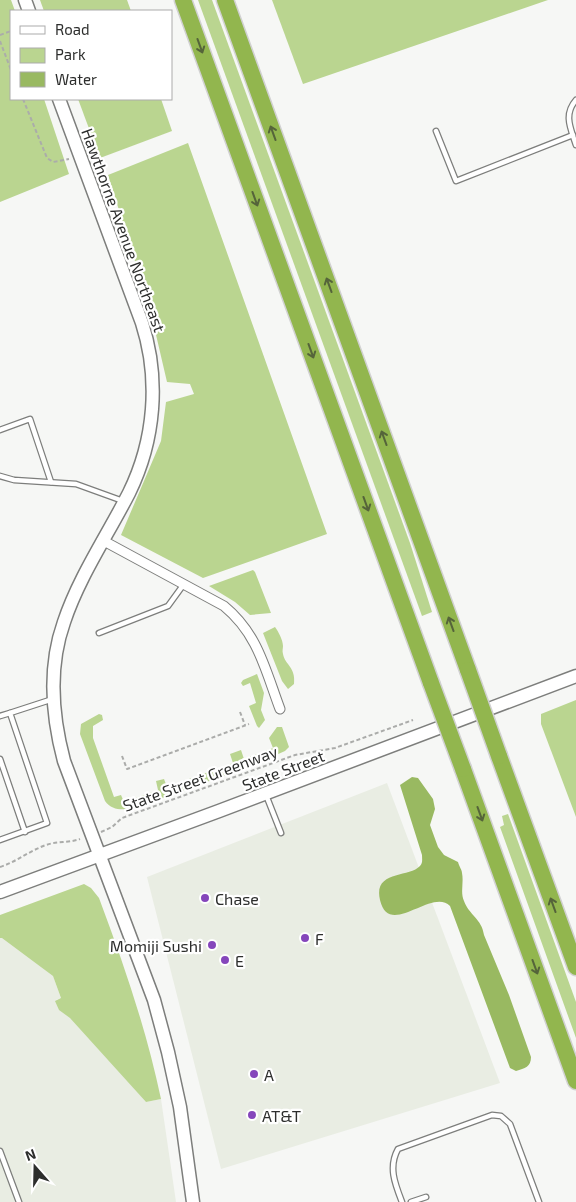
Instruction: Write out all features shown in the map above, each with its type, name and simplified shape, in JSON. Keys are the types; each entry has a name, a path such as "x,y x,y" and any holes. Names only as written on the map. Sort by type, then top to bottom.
{"highway":[{"path":"183,0 576,1081"},
{"path":"225,0 576,967"}],"main road":[{"name":"Hawthorne Avenue Northeast","path":"60,100 147,338 153,395 145,452 139,470 124,502 102,540 63,624 56,654 55,722 64,761 154,1000 180,1107 193,1202"},
{"name":"State Street","path":"0,892 266,794 576,676"}],"street":[{"path":"102,540 224,606 238,618 248,630 258,650 280,709"}],"lane":[{"path":"576,100 568,119 576,145"},
{"path":"436,131 456,181 573,136"},
{"path":"0,430 30,419 51,482"},
{"path":"0,476 14,480 76,484 124,502"},
{"path":"99,633 168,606 184,584"},
{"path":"0,716 54,698"},
{"path":"0,840 47,823 10,713"},
{"path":"0,760 25,832"},
{"path":"266,794 281,833"},
{"path":"402,1202 393,1176 394,1158 398,1150 492,1116 502,1116 510,1124 538,1202"},
{"path":"0,1151 18,1202"},
{"path":"411,1202 426,1197"}],"path":[{"path":"0,41 10,67"},
{"path":"23,100 45,155 50,161 57,162 79,155"},
{"path":"240,712 244,726"},
{"name":"State Street Greenway","path":"112,827 122,818 295,755 335,748 413,720"},
{"path":"122,756 127,769 249,724"},
{"path":"0,868 46,845 71,842"}],"shaded area":[{"path":"387,783 500,1083 221,1169 147,877"},
{"path":"0,935 53,976 61,998 56,1000 146,1102 161,1099 176,1202 0,1202"}],"green space":[{"path":"0,0 11,0 15,10 10,10 10,100 44,100 69,174 0,202"},
{"path":"40,0 127,0 131,10 44,10"},
{"path":"198,0 212,0 410,543 432,612 422,616"},
{"path":"272,0 548,0 303,84"},
{"path":"78,100 161,100 172,131 100,158"},
{"path":"188,143 327,534 203,578 121,535 161,441 166,402 194,394 190,384 167,382 150,309 108,175"},
{"path":"253,570 271,613 250,615 235,602 209,586"},
{"path":"275,627 282,641 284,658 292,670 294,678 294,684 288,689 282,681 263,633"},
{"path":"257,674 264,693 261,710 265,720 259,728 249,706 256,703 250,683 243,686 241,683 243,680"},
{"path":"576,700 576,817 541,724 541,714"},
{"path":"99,714 102,715 103,720 93,726 93,738 114,797 121,795 124,802 158,790 156,781 164,779 167,787 233,763 230,754 241,750 244,759 273,748 269,738 277,727 282,727 289,747 285,751 256,764 138,807 116,809 105,801 80,734 81,724"},
{"path":"508,814 576,1002 576,1038 500,827 504,825 502,816"},
{"path":"84,884 91,888 99,898 117,948 134,997 161,1099 146,1102 70,1018 59,1010 55,1001 61,998 53,976 0,938 0,915"}],"water":[{"path":"412,777 418,778 433,799 435,809 430,825 438,847 444,855 458,862 462,872 462,894 464,901 481,925 509,995 531,1057 529,1065 522,1069 516,1071 510,1068 450,906 442,902 433,903 401,914 392,915 385,911 380,900 379,890 387,879 415,870 422,862 422,855 400,785"}],"place":[{"name":"Chase","path":"205,898"},
{"name":"F","path":"305,938"},
{"name":"Momiji Sushi","path":"212,945"},
{"name":"E","path":"225,960"},
{"name":"A","path":"254,1074"},
{"name":"AT&T","path":"252,1115"}]}
